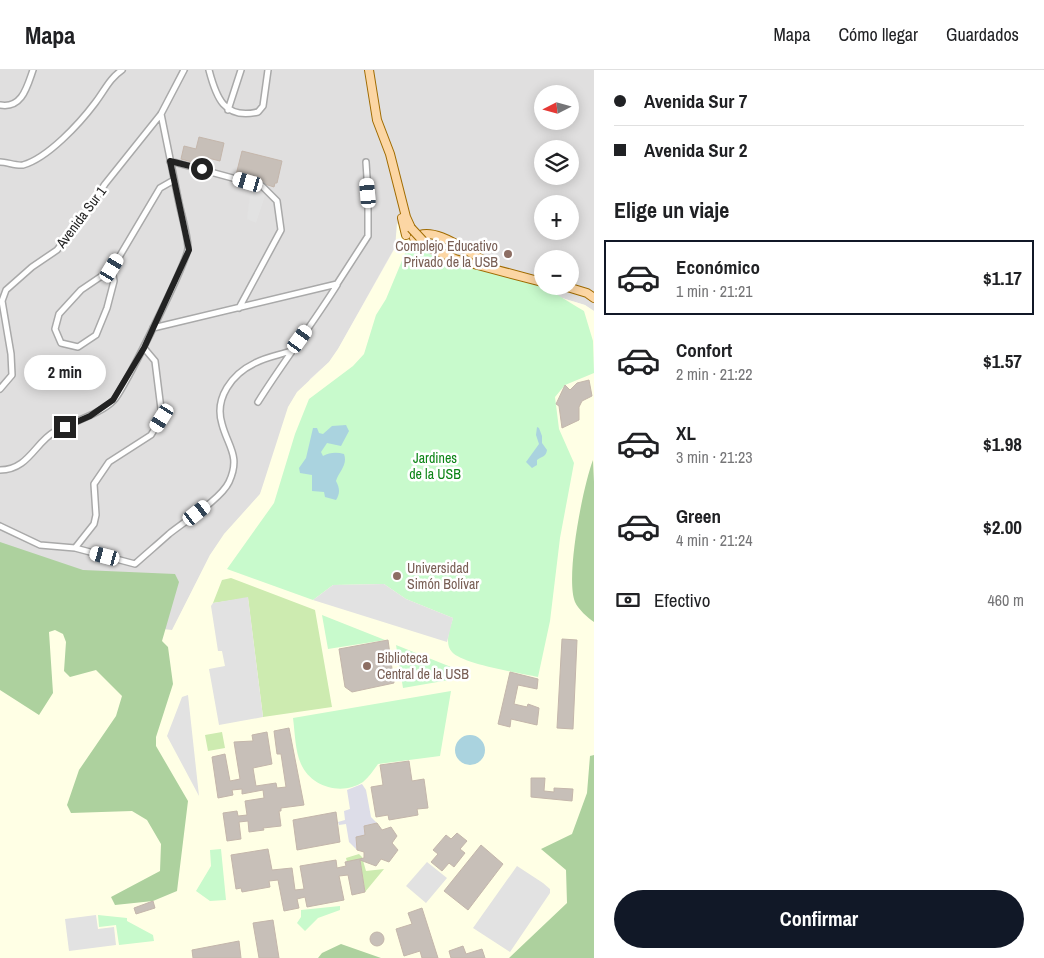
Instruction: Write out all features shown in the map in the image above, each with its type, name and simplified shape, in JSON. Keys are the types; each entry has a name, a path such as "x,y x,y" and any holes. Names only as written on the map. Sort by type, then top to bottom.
{"main road":[{"path":"369,70 377,120 390,154 406,217 411,228 433,249 455,259 486,265 534,280"},
{"path":"401,198 406,235"},
{"path":"414,238 426,234 438,236 481,259 486,265"},
{"path":"579,291 594,298"}],"street":[{"path":"0,105 8,107 17,103 24,95 33,70"},
{"path":"0,162 21,165 39,157 74,128 96,101 111,77 122,70"},
{"name":"Avenida Sur 1","path":"0,389 12,375 12,354 2,302 6,290 32,267 57,250 83,218 105,184 161,114 184,70"},
{"path":"209,70 215,91 222,103 228,110 245,114 258,112 263,106 268,70"},
{"path":"228,110 241,70"},
{"path":"0,470 6,470 20,464 35,452 52,433 90,416 113,400 144,348 189,250 161,114"},
{"path":"170,161 262,186 276,201 282,230 240,308"},
{"path":"258,402 368,236 366,162"},
{"path":"112,268 114,281 107,308 96,335 78,347 61,343 55,329 59,314 81,290 112,268 160,188 174,180"},
{"path":"153,328 337,284"},
{"path":"0,332 6,328"},
{"path":"75,548 94,524 96,515 94,484 109,462 150,435 162,418 155,361 144,348"},
{"path":"0,526 40,545 75,548 135,564 211,502 228,485 234,472 235,460 222,424 220,407 224,392 231,381 245,368 256,362 291,351"}],"shaded area":[{"path":"0,70 594,70 594,311 585,305 552,295 579,295 579,250 534,250 534,289 434,259 410,240 398,224 395,247 338,349 329,362 310,379 260,494 225,534 210,555 172,631 117,624 0,597"},
{"path":"251,188 265,196 256,223 247,219"},
{"name":"Universidad Simón Bolívar","path":"397,223 410,240 434,259 534,289 534,295 552,295 585,305 594,311 594,958 0,958 0,597 117,624 172,630 210,555 224,534 260,494 288,407 297,392 329,362 338,349 395,248"},
{"path":"384,584 406,599 453,618 447,642 313,600 333,585"},
{"path":"248,597 263,717 219,725 209,669 225,666 222,651 218,651 211,606 213,603"},
{"path":"188,695 199,796 167,736 182,697"},
{"path":"362,784 366,790 371,817 377,823 364,826 365,835 356,838 357,850 349,842 346,824 339,825 338,822 345,820 344,811 350,809 347,790"},
{"path":"427,862 447,878 426,903 406,886"},
{"path":"517,866 543,883 550,889 550,893 510,952 473,928"},
{"path":"96,915 98,929 114,927 116,945 69,951 65,919"}],"green space":[{"name":"Jardines de la USB","path":"414,240 424,250 451,264 527,280 534,283 534,295 557,295 584,311 593,341 594,373 565,385 555,397 559,429 574,463 560,538 550,621 538,677 479,664 458,656 452,652 448,645 448,636 453,618 406,599 384,584 333,585 313,600 227,569 274,503 295,434 309,399 353,366 364,354 376,315 386,299 406,251"},
{"path":"593,460 594,622 578,608 572,590 576,531"},
{"path":"0,542 83,570 175,574 179,582 162,641 168,647 173,684 156,737 156,746 188,801 177,891 153,901 115,905 111,897 160,871 161,844 147,820 132,811 71,813 67,805 79,770 116,716 122,696 96,670 70,677 64,671 66,642 63,634 55,630 49,632 53,693 39,715 0,690"},
{"path":"231,578 315,610 332,707 263,717 248,598 213,603 222,580"},
{"path":"322,615 385,640 328,649"},
{"path":"396,645 451,667 449,680 403,688"},
{"path":"451,691 440,756 378,764 363,782 355,786 337,789 319,783 306,772 301,764 296,748 293,718"},
{"path":"222,732 225,748 208,751 205,735"},
{"path":"594,755 594,958 509,958 567,903 566,870 541,849 572,834 587,793 590,756"},
{"path":"221,849 226,900 210,901 196,891 211,866 210,850"},
{"path":"359,854 362,857 366,871 384,869 365,892 360,860 347,862 346,858"},
{"path":"340,906 340,910 318,918 305,931 297,923 301,917 301,910"},
{"path":"98,915 127,918 127,921 153,935 154,941 119,945 116,925 99,927"},
{"path":"341,944 381,958 318,958 322,953"}],"water":[{"path":"346,425 349,431 341,446 327,443 321,452 323,456 334,453 344,454 344,465 336,481 339,491 336,500 325,497 324,492 312,491 312,475 300,473 299,468 306,458 313,428 317,428 319,433 323,434 332,426"},
{"path":"537,427 542,436 542,443 547,450 545,455 537,460 537,465 532,468 526,462 539,444 536,435"},
{"path":"470,735 480,740 485,750 480,760 470,765 460,760 455,750 460,740"}],"building":[{"path":"199,137 224,143 220,161 204,157 203,165 181,159 184,146 196,149"},
{"path":"242,151 282,161 277,183 275,183 274,187 236,175"},
{"path":"589,380 592,396 582,401 579,407 579,420 562,428 559,406 556,404 565,385 570,390 577,383"},
{"path":"562,639 577,640 573,729 557,728"},
{"name":"Biblioteca Central de la USB","path":"388,640 394,683 352,692 345,687 339,649"},
{"path":"510,672 538,679 537,689 518,685 514,704 527,707 528,704 539,708 537,725 511,719 510,727 498,724"},
{"path":"289,728 304,805 281,808 281,811 279,811 281,826 249,832 248,821 239,822 241,839 227,841 223,813 237,811 238,816 247,815 245,801 264,798 263,790 242,794 242,789 232,790 233,795 218,798 212,757 225,754 230,781 240,779 234,742 253,741 252,735 267,732 272,764 253,768 256,786 276,783 277,788 286,787 281,754 277,754 274,731"},
{"path":"409,761 412,781 424,779 428,808 417,809 418,815 389,820 388,815 376,817 371,787 383,785 380,765"},
{"path":"531,778 545,778 544,791 554,792 554,788 573,789 572,801 531,797"},
{"path":"336,812 340,842 297,850 293,820"},
{"path":"377,823 382,830 391,827 397,836 392,843 398,850 389,862 381,859 376,866 360,860 365,892 352,895 348,875 339,876 344,900 307,907 305,897 297,899 299,908 284,911 278,880 269,881 270,887 242,892 241,888 236,889 231,855 268,849 272,870 292,868 295,890 304,889 300,866 336,860 337,868 346,866 345,862 364,858 364,852 357,850 356,837 365,835 364,826"},
{"path":"457,833 467,841 460,849 465,853 454,867 449,863 442,871 431,862 438,854 433,850 446,835 451,839"},
{"path":"481,845 503,864 468,910 444,891"},
{"path":"153,901 155,908 136,914 134,908"},
{"path":"422,908 438,958 422,958 420,951 404,956 396,929 412,924 408,913"},
{"path":"273,920 279,958 259,958 253,923"},
{"path":"377,932 382,934 384,939 382,944 377,946 372,944 370,939 372,934"},
{"path":"239,941 241,958 193,958 192,950"},
{"path":"463,946 466,954 482,949 485,958 451,958 449,951"}],"place":[{"name":"Complejo Educativo Privado de la USB","path":"508,254"},
{"name":"Universidad Simón Bolívar","path":"397,576"},
{"name":"Biblioteca Central de la USB","path":"367,666"}],"route":[{"path":"65,427 90,416 113,400 144,348 189,250 170,161 202,169"}]}
